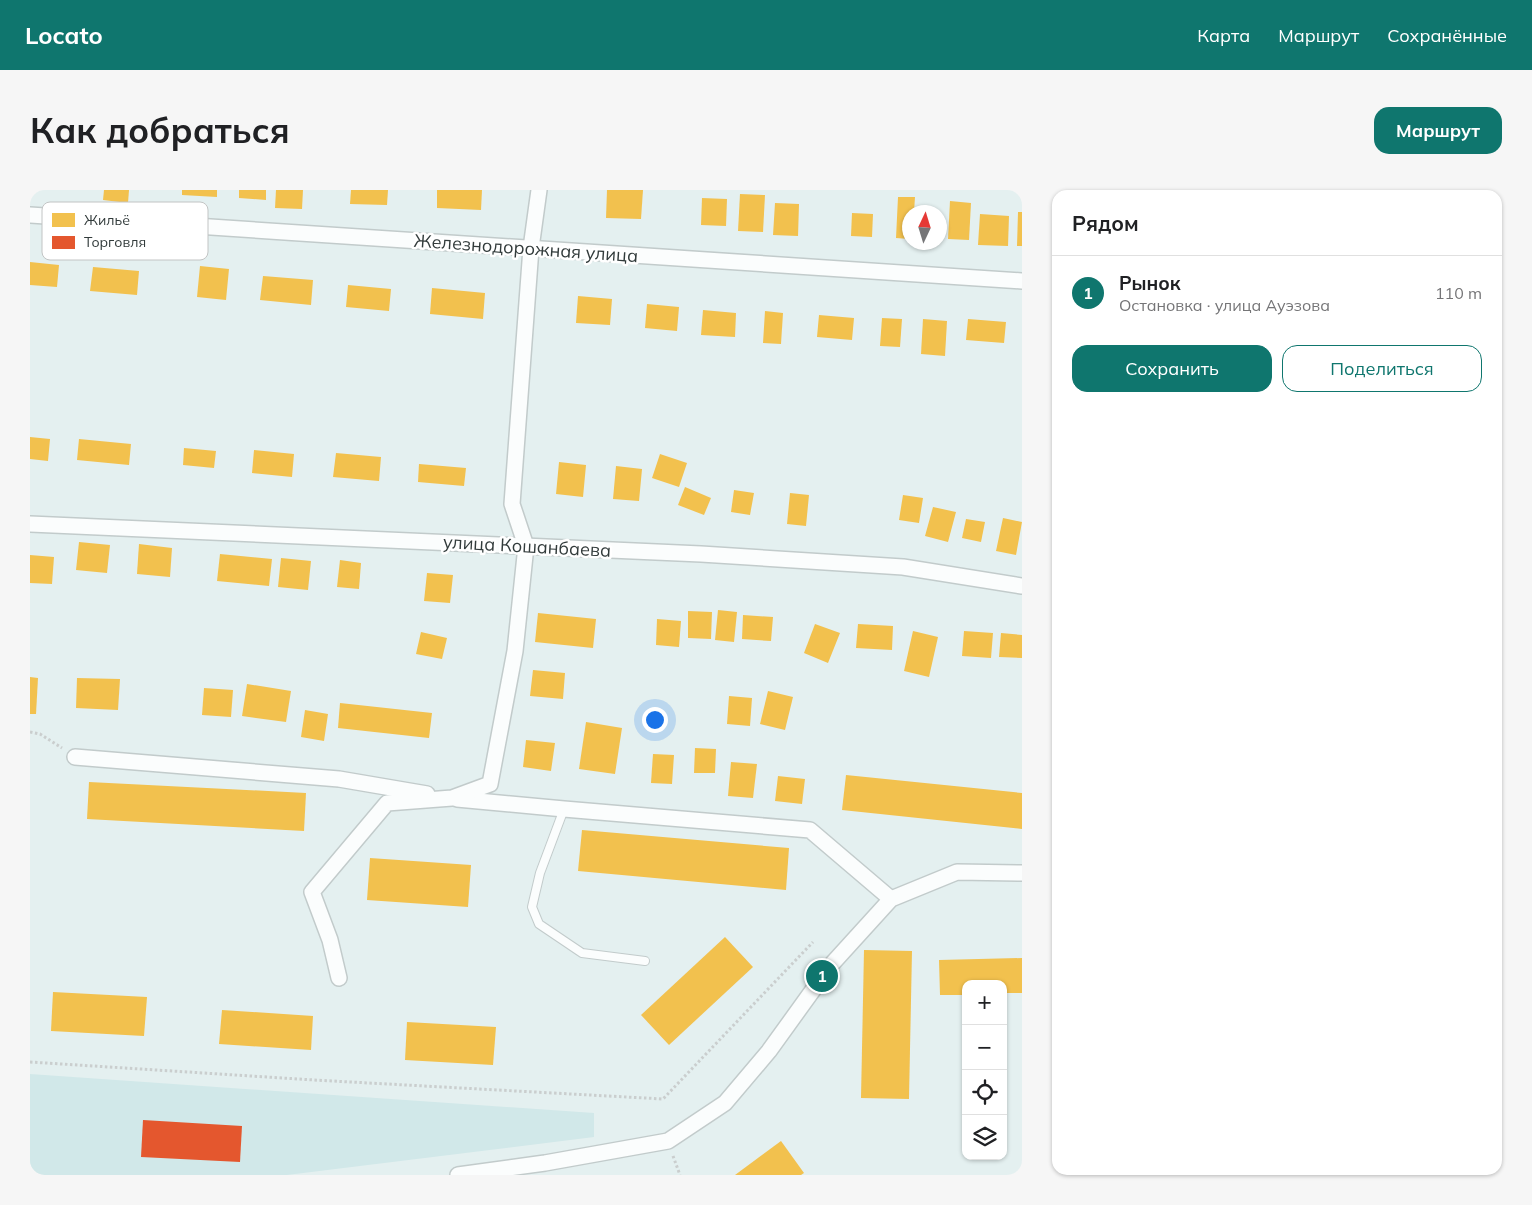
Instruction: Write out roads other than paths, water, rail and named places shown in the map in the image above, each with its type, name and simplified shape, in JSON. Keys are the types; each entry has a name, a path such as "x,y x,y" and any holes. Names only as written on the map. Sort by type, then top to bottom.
{"street":[{"path":"339,978 330,940 312,892 387,803 452,798 490,784 515,651 526,546 512,504 531,248 539,190"},
{"name":"Железнодорожная улица","path":"208,227 1022,281"},
{"name":"улица Кошанбаева","path":"30,524 700,554 903,567 1022,586"},
{"path":"75,757 339,779 452,798 810,830 891,899"},
{"path":"458,1175 544,1163 668,1141 725,1104 769,1051 831,966 891,899 957,872 1022,873"}],"lane":[{"path":"564,809 540,872 532,907 539,924 582,953 645,961"}],"place":[{"name":"Рынок","path":"822,976"}]}
